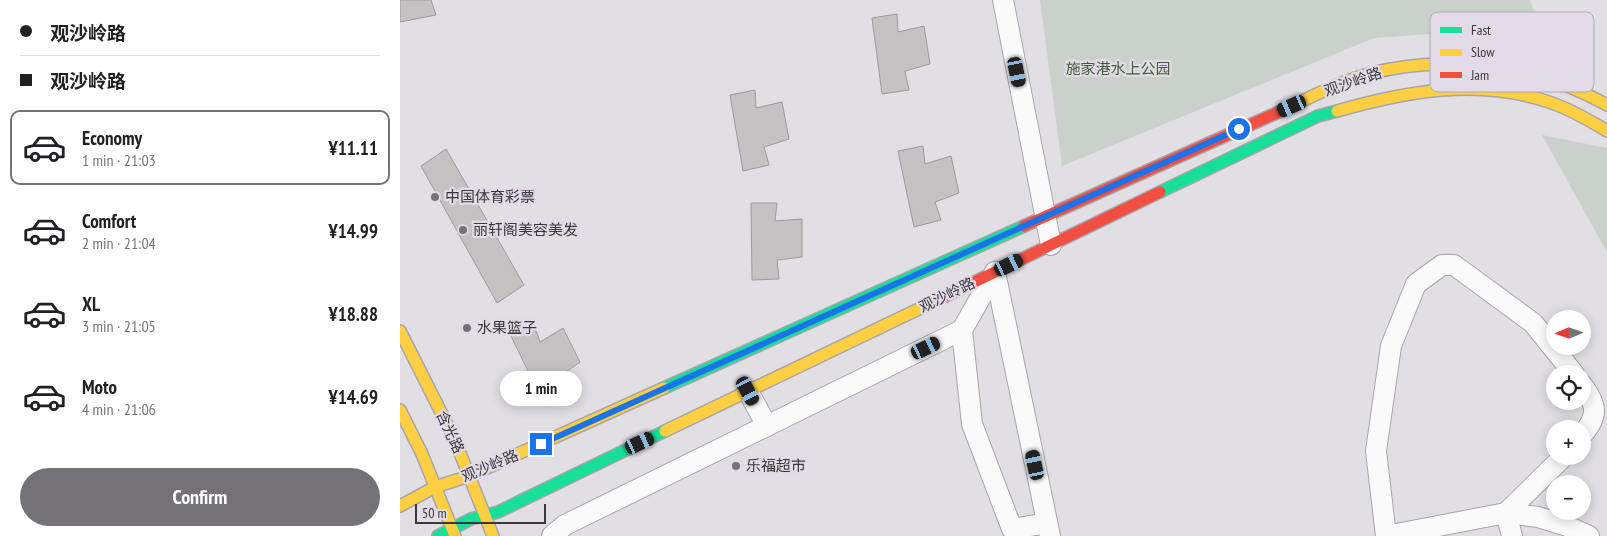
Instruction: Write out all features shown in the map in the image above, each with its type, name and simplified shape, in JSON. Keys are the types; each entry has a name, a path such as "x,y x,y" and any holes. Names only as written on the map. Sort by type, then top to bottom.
{"main road":[{"name":"观沙岭路","path":"400,506 435,487 469,476 1345,82 1388,69 1430,65"},
{"name":"观沙岭路","path":"438,536 453,532 471,518 498,512 1318,116 1362,103 1430,91"},
{"name":"观沙岭路","path":"1514,92 1549,102 1586,118 1607,131"},
{"name":"观沙岭路","path":"1582,92 1607,105"},
{"name":"含光路","path":"400,331 454,438 493,536"},
{"path":"400,410 422,454 453,532"}],"street":[{"path":"1003,0 1051,245"},
{"path":"1567,365 1534,323 1454,265 1442,265 1416,284 1391,346 1376,451 1386,536 1506,513 1538,517 1567,526 1589,536"},
{"path":"962,330 972,424 1012,529 1048,530 995,272"},
{"path":"552,536 565,525 962,330 995,272"},
{"path":"748,391 767,426"},
{"path":"1591,396 1595,412 1591,425"},
{"path":"1506,513 1555,465"},
{"path":"1506,513 1512,536"}],"green space":[{"name":"施家港水上公园","path":"1040,0 1530,0 1534,12 1430,12 1430,34 1374,38 1062,166"},
{"path":"1542,135 1607,148 1607,252"}],"building":[{"path":"400,0 431,0 436,15 400,22"},
{"path":"897,14 898,32 924,26 930,64 905,71 909,90 882,94 872,18"},
{"path":"755,90 756,108 782,102 789,139 764,147 769,165 743,171 730,95"},
{"path":"923,146 925,164 951,156 959,193 935,202 941,220 914,227 898,151"},
{"path":"446,149 524,285 497,303 421,166"},
{"path":"751,203 777,203 775,221 802,219 802,257 777,260 779,279 752,280"},
{"path":"534,325 540,342 563,328 580,362 559,377 568,393 545,406 511,336"}],"traffic: fast":[{"path":"1160,192 1318,116 1337,111"},
{"path":"664,388 1024,226"},
{"path":"438,536 471,519 498,512 665,431"}],"traffic: slow":[{"path":"1281,111 1360,76 1389,69 1430,65"},
{"path":"1337,111 1390,98 1430,91"},
{"path":"1507,92 1557,105 1607,131"},
{"path":"1580,92 1607,105"},
{"path":"665,431 927,305"},
{"path":"400,331 454,438 493,536"},
{"path":"400,506 435,487 469,476 664,388"},
{"path":"400,410 422,454 455,536"}],"traffic: jam":[{"path":"1024,226 1281,111"},
{"path":"927,305 1160,192"}],"place":[{"name":"中国体育彩票","path":"435,197"},
{"name":"丽轩阁美容美发","path":"463,230"},
{"name":"水果篮子","path":"467,328"},
{"name":"乐福超市","path":"736,466"}],"route":[{"path":"541,444 1239,129"}]}
